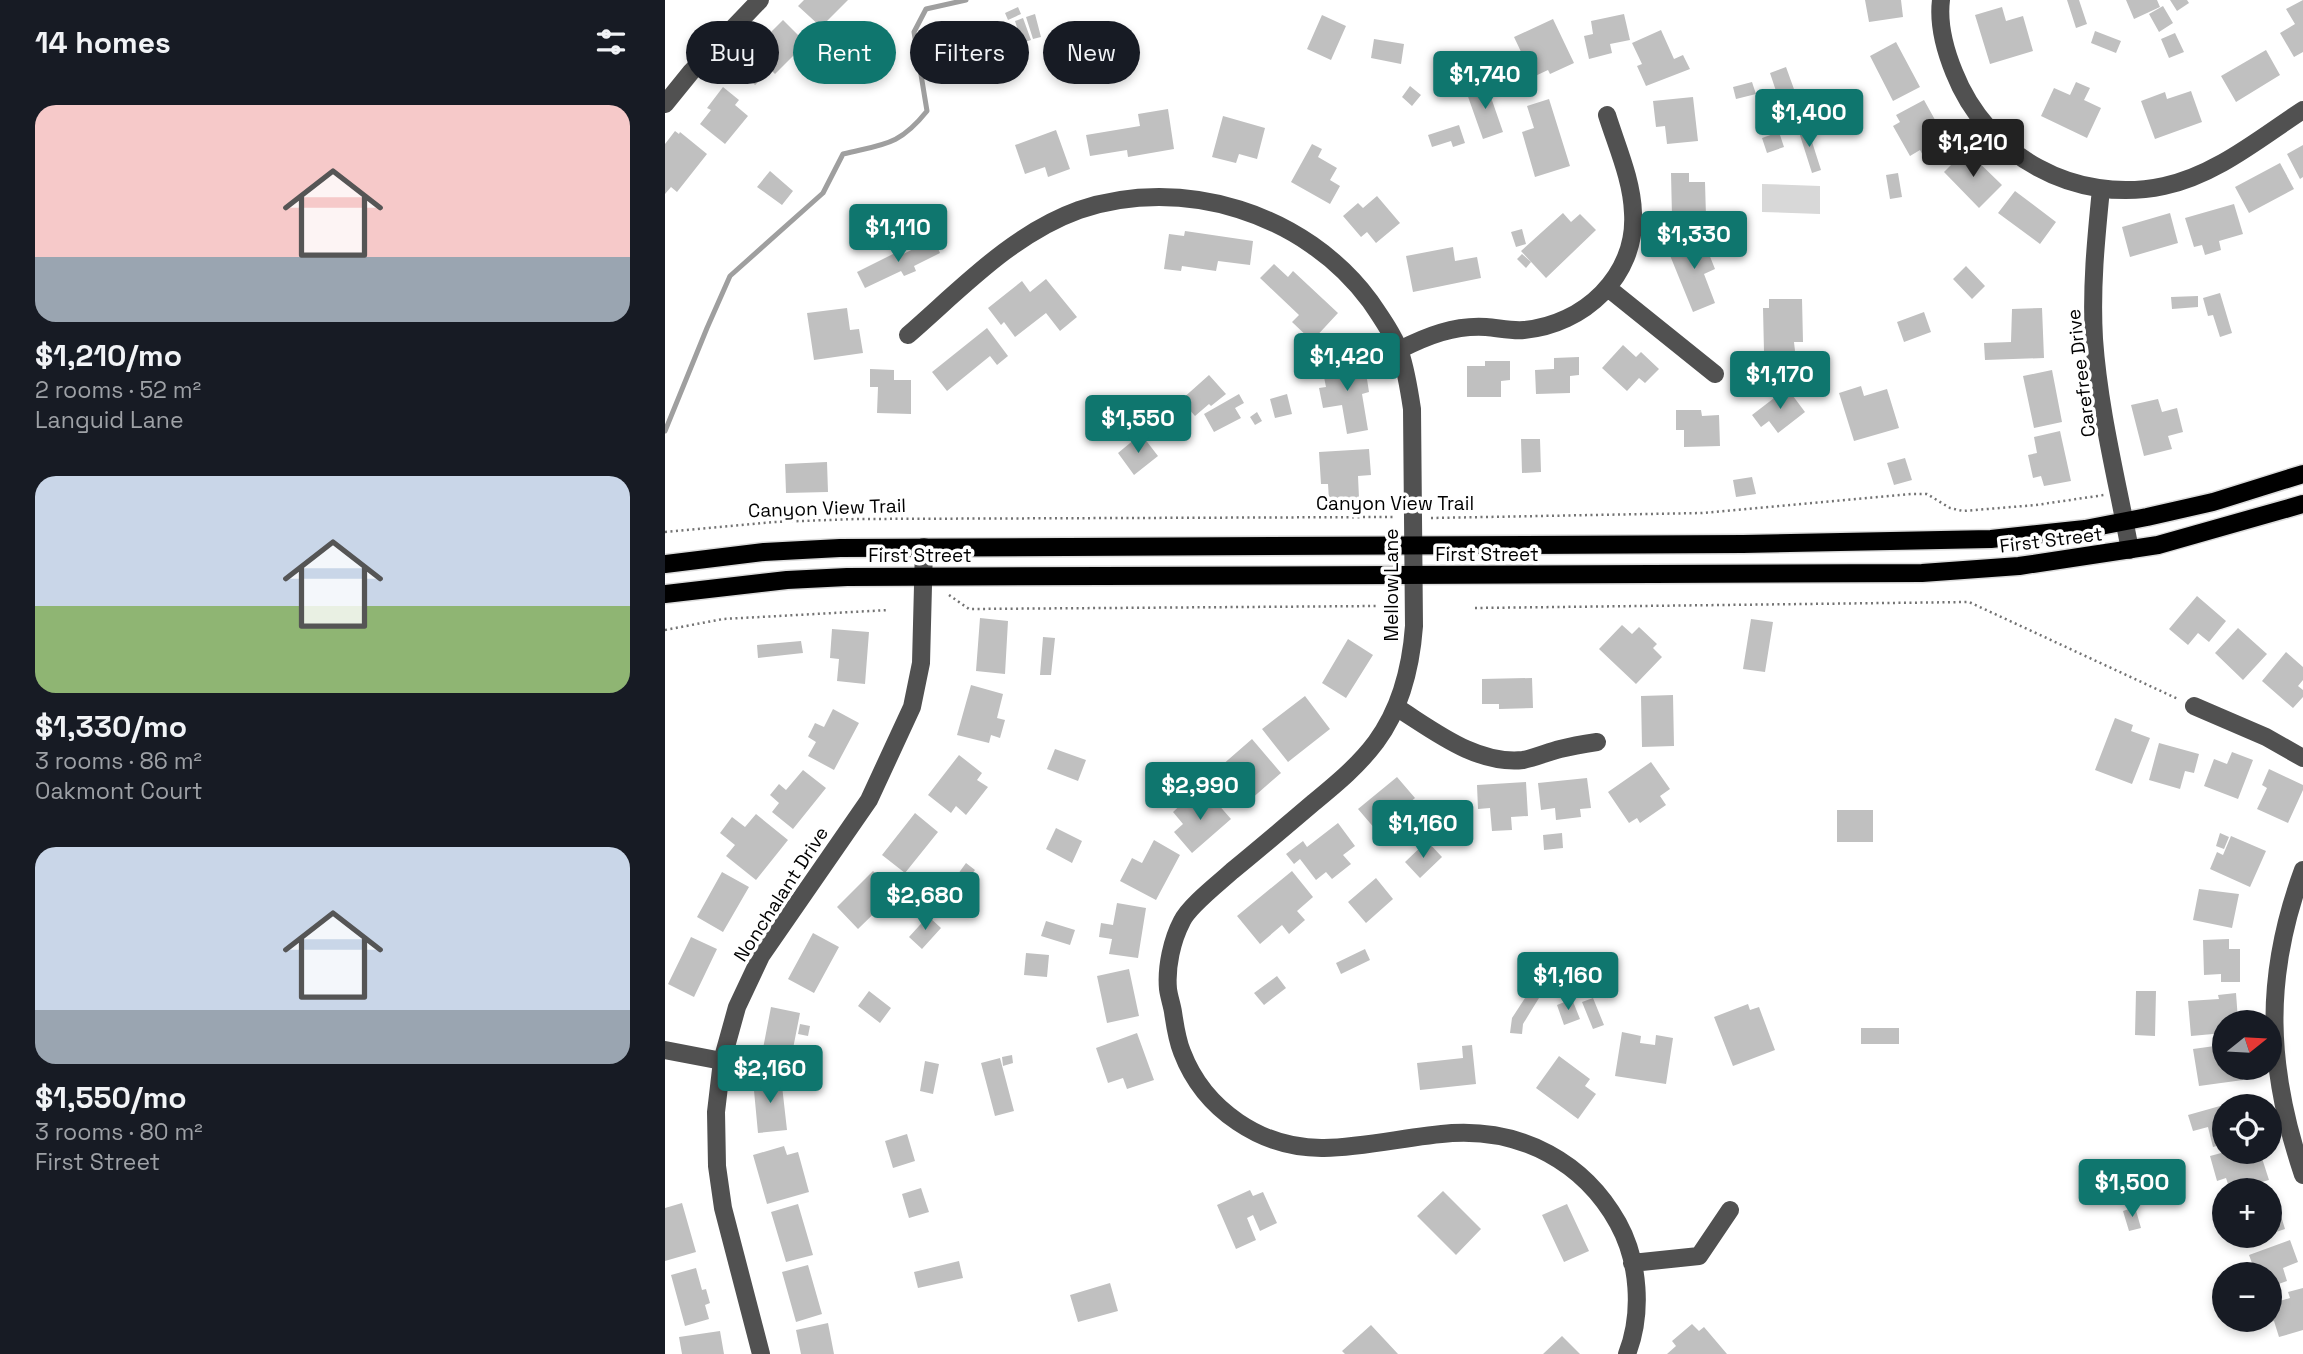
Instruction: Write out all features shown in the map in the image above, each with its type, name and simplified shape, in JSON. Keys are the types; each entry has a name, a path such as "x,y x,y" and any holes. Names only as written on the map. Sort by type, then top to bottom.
{"main road":[{"name":"First Street","path":"665,564 776,551 840,548 1756,544 1977,540 2085,529 2125,521 2213,502 2303,474"},
{"name":"First Street","path":"665,594 787,580 923,576 1922,573 2019,566 2158,545 2303,504"}],"street":[{"path":"665,104 691,72 759,0"},
{"path":"1941,0 1946,52 1962,93 1989,131 2021,159 2059,178 2101,189 2163,187 2188,180 2219,165 2303,110"},
{"path":"1399,350 1427,336 1455,328 1521,330 1550,326 1582,312 1608,288 1618,274 1627,253 1634,214 1629,186 1607,115"},
{"name":"Carefree Drive","path":"2101,189 2092,283 2094,339 2100,389 2130,550"},
{"name":"Mellow Lane","path":"908,335 1001,253 1044,225 1079,211 1140,198 1172,197 1209,201 1247,211 1278,224 1307,241 1337,264 1382,318 1399,350 1408,381 1412,409 1412,651 1406,680 1396,707 1377,740 1356,767 1212,888 1183,919 1170,955 1168,989 1174,1022 1182,1053 1199,1086 1221,1111 1250,1130 1282,1143 1326,1148 1452,1133 1479,1133 1518,1139 1555,1155 1580,1174 1606,1203 1620,1226 1632,1263 1636,1299 1634,1326 1627,1354"},
{"path":"1608,288 1715,374"},
{"name":"Nonchalant Drive","path":"761,1354 723,1208 717,1166 716,1112 722,1061 737,1007 761,956 869,800 912,708 921,663 924,547"},
{"path":"2194,706 2266,737 2303,758"},
{"path":"1396,707 1454,744 1497,758 1523,760 1563,748 1597,742"},
{"path":"2303,870 2281,943 2274,1023 2282,1102 2303,1175"},
{"path":"665,1050 722,1061"},
{"path":"1632,1263 1699,1256 1730,1210"}],"path":[{"name":"Canyon View Trail","path":"665,532 773,522 856,519 1413,518 1702,513 1911,494 1927,494 1950,508 1963,511 2036,505 2119,493"},
{"path":"946,593 969,609 1379,606"},
{"path":"1475,608 1969,602 2194,706"},
{"path":"665,630 723,619 889,610"}],"shaded area":[{"path":"1762,184 1820,186 1820,214 1762,212"}],"building":[{"path":"804,0 848,0 827,21 814,21 798,6"},
{"path":"1865,0 1901,0 1903,17 1869,22"},
{"path":"2067,0 2079,0 2087,24 2076,28"},
{"path":"2126,0 2157,0 2160,7 2134,19"},
{"path":"2170,0 2187,0 2189,3 2177,11"},
{"path":"2303,0 2303,52 2294,57 2280,33 2295,24 2286,9"},
{"path":"2163,6 2173,23 2159,32 2149,14"},
{"path":"1018,7 1021,14 1008,20 1005,13"},
{"path":"2002,7 2006,21 2023,16 2033,51 1990,64 1975,15"},
{"path":"1035,14 1041,37 1033,39 1026,17"},
{"path":"1624,14 1630,40 1610,44 1612,53 1589,59 1584,36 1593,34 1591,21"},
{"path":"1322,15 1346,26 1331,60 1307,49"},
{"path":"1553,19 1574,63 1550,74 1548,70 1533,77 1514,37"},
{"path":"783,20 793,30 793,56 779,70 779,24"},
{"path":"1661,30 1674,59 1683,55 1690,69 1646,86 1637,66 1642,64 1632,43"},
{"path":"2095,31 2121,41 2116,53 2091,43"},
{"path":"2175,33 2184,52 2169,58 2161,39"},
{"path":"1374,39 1404,44 1401,64 1371,58"},
{"path":"1896,42 1920,87 1893,101 1870,56"},
{"path":"2266,50 2280,75 2236,102 2221,76"},
{"path":"1786,67 1799,103 1782,109 1770,73"},
{"path":"1752,82 1756,94 1736,99 1733,87"},
{"path":"2076,82 2090,88 2084,100 2101,108 2087,138 2041,116 2054,88 2070,95"},
{"path":"1486,83 1503,132 1483,139 1466,91"},
{"path":"1410,86 1421,95 1412,106 1402,97"},
{"path":"723,87 739,100 735,105 748,116 725,144 700,124 711,110 707,108"},
{"path":"2191,91 2202,122 2155,139 2141,101 2165,92 2167,99"},
{"path":"1693,97 1698,141 1667,144 1665,126 1656,127 1653,101"},
{"path":"1549,99 1570,166 1535,177 1522,132 1534,128 1527,106"},
{"path":"1924,100 1949,145 1925,159 1920,150 1910,156 1893,126 1900,122 1896,115"},
{"path":"1168,109 1174,149 1128,157 1127,150 1090,156 1086,135 1140,126 1138,114"},
{"path":"1223,116 1265,128 1257,159 1239,154 1236,163 1212,157"},
{"path":"1459,125 1465,143 1453,147 1451,141 1432,147 1428,135"},
{"path":"1807,126 1821,170 1812,173 1798,129"},
{"path":"1056,130 1070,169 1048,177 1045,167 1025,174 1015,145"},
{"path":"675,131 679,134 680,132 707,154 677,192 671,187 665,194 665,144"},
{"path":"1779,132 1784,147 1767,153 1762,138"},
{"path":"1312,144 1322,149 1318,157 1337,168 1330,180 1340,186 1330,204 1291,182"},
{"path":"2303,145 2303,177 2300,179 2287,154"},
{"path":"1966,150 2002,185 1979,208 1944,172"},
{"path":"2280,163 2294,189 2249,213 2235,187"},
{"path":"770,171 793,191 782,205 757,187"},
{"path":"1671,173 1689,173 1689,182 1705,182 1706,217 1672,217"},
{"path":"1898,173 1902,197 1890,199 1886,175"},
{"path":"2015,191 2056,222 2040,244 1998,213"},
{"path":"1377,196 1400,223 1376,243 1367,232 1361,237 1343,216 1358,203 1363,208"},
{"path":"2234,204 2243,234 2219,241 2221,250 2205,255 2202,245 2194,247 2185,218"},
{"path":"1563,213 1571,222 1580,214 1596,230 1546,278 1521,251"},
{"path":"2170,213 2178,243 2130,257 2122,227"},
{"path":"1522,229 1526,244 1516,247 1511,232"},
{"path":"1185,231 1253,241 1250,265 1218,261 1216,271 1182,266 1181,271 1164,269 1169,234 1184,236"},
{"path":"1701,234 1715,269 1704,274 1715,303 1693,312 1667,248"},
{"path":"934,239 940,253 914,266 916,271 904,276 901,271 865,288 857,272 897,252 899,256"},
{"path":"1453,247 1455,261 1477,257 1481,278 1413,292 1406,256"},
{"path":"1522,254 1531,262 1526,268 1517,259"},
{"path":"1274,264 1288,277 1293,271 1338,313 1312,341 1292,322 1299,315 1260,278"},
{"path":"1966,266 1985,286 1972,299 1953,279"},
{"path":"1046,279 1077,317 1060,331 1046,313 1015,337 1004,322 1001,325 988,308 1022,281 1030,292"},
{"path":"2220,293 2232,333 2220,337 2213,315 2208,316 2203,298"},
{"path":"2198,296 2198,307 2172,309 2171,297"},
{"path":"1769,299 1802,299 1803,342 1794,342 1795,351 1764,352 1763,308 1769,308"},
{"path":"847,308 850,330 859,329 863,353 814,360 807,313"},
{"path":"2042,308 2044,358 1985,360 1984,343 2011,342 2012,309"},
{"path":"1924,312 1931,332 1904,342 1897,322"},
{"path":"987,328 1008,356 997,365 990,356 947,391 932,372"},
{"path":"1623,345 1636,357 1641,352 1659,369 1645,383 1639,378 1627,391 1602,368"},
{"path":"1579,357 1579,375 1570,376 1570,393 1536,394 1535,370 1554,369 1554,358"},
{"path":"1364,360 1369,392 1362,394 1368,430 1347,434 1342,405 1323,408 1319,388 1326,387 1322,367"},
{"path":"1485,361 1510,361 1510,380 1501,381 1501,397 1467,397 1467,366 1485,366"},
{"path":"870,369 894,370 894,380 911,380 911,414 877,413 878,387 870,387"},
{"path":"2052,370 2062,422 2034,428 2023,376"},
{"path":"1209,375 1226,394 1195,416 1181,400"},
{"path":"1861,386 1864,396 1887,389 1899,428 1854,441 1839,393"},
{"path":"1787,388 1805,412 1778,433 1769,421 1761,427 1752,415"},
{"path":"1239,394 1244,403 1235,408 1241,418 1214,432 1204,414"},
{"path":"1287,394 1292,414 1275,418 1270,399"},
{"path":"2158,399 2162,412 2177,408 2183,432 2168,436 2172,449 2144,456 2131,405"},
{"path":"1676,410 1701,410 1702,416 1719,415 1720,446 1684,447 1684,430 1676,430"},
{"path":"1257,412 1262,421 1255,425 1250,417"},
{"path":"2060,431 2071,481 2044,486 2041,476 2033,478 2028,455 2037,453 2034,437"},
{"path":"1141,434 1158,456 1134,475 1118,453"},
{"path":"1521,439 1540,439 1541,472 1522,473"},
{"path":"1369,449 1371,475 1358,476 1359,498 1329,500 1328,484 1321,484 1319,452"},
{"path":"1905,458 1912,480 1894,485 1887,463"},
{"path":"827,462 828,492 786,493 785,464"},
{"path":"1752,477 1756,494 1736,497 1733,480"},
{"path":"2197,596 2226,621 2209,642 2198,633 2188,645 2169,629"},
{"path":"980,618 1008,621 1005,674 976,671"},
{"path":"1751,619 1773,622 1765,672 1743,669"},
{"path":"1622,625 1632,634 1639,627 1657,644 1653,648 1662,657 1636,684 1599,649"},
{"path":"2238,628 2267,654 2243,680 2215,653"},
{"path":"832,629 869,632 865,684 837,681 839,659 830,658"},
{"path":"1043,637 1055,638 1051,675 1040,675"},
{"path":"1348,639 1373,655 1346,698 1322,683"},
{"path":"801,641 803,653 758,658 757,645"},
{"path":"2286,652 2303,667 2303,680 2298,686 2303,690 2303,697 2293,708 2262,681"},
{"path":"1532,678 1533,708 1499,709 1499,704 1482,704 1482,679"},
{"path":"971,685 1003,694 997,718 1005,720 1000,738 991,735 989,743 957,735"},
{"path":"1673,695 1674,746 1642,747 1641,696"},
{"path":"1305,696 1330,729 1288,762 1262,729"},
{"path":"833,709 859,723 834,770 808,756 816,742 808,737 815,723 824,727"},
{"path":"2115,718 2133,725 2131,731 2150,738 2132,784 2095,770"},
{"path":"1252,739 1281,773 1242,807 1213,773"},
{"path":"2159,743 2199,754 2194,773 2185,771 2180,789 2149,780"},
{"path":"1055,749 1086,760 1078,781 1047,769"},
{"path":"2232,752 2253,760 2238,799 2204,786 2214,759 2227,764"},
{"path":"959,755 982,773 977,780 988,787 966,815 956,806 951,813 928,795"},
{"path":"1651,762 1670,789 1660,796 1666,805 1640,823 1637,818 1629,823 1608,792"},
{"path":"2269,769 2303,785 2288,823 2257,809 2267,788 2262,785"},
{"path":"803,770 826,788 793,829 772,812 779,803 770,795 779,784 786,790"},
{"path":"1397,777 1415,798 1376,830 1358,809"},
{"path":"1587,778 1591,808 1580,809 1581,817 1556,820 1555,808 1541,810 1538,783"},
{"path":"1526,782 1528,816 1511,817 1512,830 1492,831 1490,808 1478,809 1477,785"},
{"path":"1209,794 1231,819 1192,853 1174,832 1183,824 1173,812 1187,799 1194,807"},
{"path":"1837,810 1873,810 1873,842 1837,842"},
{"path":"915,813 938,832 905,873 882,855"},
{"path":"756,814 788,840 756,880 726,856 735,845 720,833 732,817 745,827"},
{"path":"1338,823 1355,846 1343,855 1351,864 1332,879 1326,872 1316,880 1300,859 1294,864 1286,854 1303,841 1307,847"},
{"path":"1056,828 1082,841 1072,863 1046,849"},
{"path":"1562,833 1563,848 1544,850 1543,835"},
{"path":"2220,833 2229,837 2224,849 2216,846"},
{"path":"2231,836 2266,851 2250,887 2210,869 2217,852 2223,855"},
{"path":"1154,840 1180,855 1156,900 1120,881 1132,858 1142,863"},
{"path":"1427,841 1442,857 1420,878 1405,862"},
{"path":"966,863 975,870 959,892 950,885"},
{"path":"873,871 895,893 858,929 837,907"},
{"path":"1292,871 1313,897 1297,911 1305,920 1289,934 1282,925 1260,944 1237,916"},
{"path":"722,872 749,887 723,932 697,917"},
{"path":"1376,878 1393,899 1366,923 1348,902"},
{"path":"2199,889 2239,894 2232,928 2193,920"},
{"path":"1117,903 1146,908 1138,958 1109,954 1112,939 1099,937 1101,923 1113,925"},
{"path":"928,916 941,928 922,949 909,937"},
{"path":"1046,921 1075,930 1070,945 1041,936"},
{"path":"813,933 839,947 814,993 788,979"},
{"path":"691,937 717,949 694,997 668,984"},
{"path":"2229,939 2229,949 2240,949 2240,982 2221,982 2221,974 2204,975 2203,940"},
{"path":"1365,949 1370,960 1341,974 1336,963"},
{"path":"1026,953 1049,955 1047,977 1024,975"},
{"path":"1129,969 1139,1016 1107,1023 1097,976"},
{"path":"1277,976 1286,988 1264,1005 1254,993"},
{"path":"869,991 891,1008 880,1023 858,1006"},
{"path":"2136,991 2156,991 2155,1036 2135,1035"},
{"path":"1529,992 1539,998 1523,1024 1522,1034 1510,1033 1512,1018"},
{"path":"2236,993 2237,1010 2212,1010 2212,1034 2191,1036 2188,1001 2219,999 2218,995"},
{"path":"1593,998 1604,1025 1593,1029 1582,1002"},
{"path":"1572,999 1580,1019 1564,1025 1557,1005"},
{"path":"1748,1004 1750,1010 1759,1007 1775,1050 1733,1066 1714,1017"},
{"path":"771,1007 800,1013 790,1064 761,1059"},
{"path":"800,1024 810,1026 808,1036 798,1034"},
{"path":"1861,1028 1899,1028 1899,1044 1861,1044"},
{"path":"1622,1032 1641,1036 1640,1043 1655,1045 1656,1035 1673,1038 1666,1084 1615,1076"},
{"path":"1137,1033 1154,1080 1127,1089 1123,1078 1108,1083 1096,1048"},
{"path":"1472,1045 1476,1084 1420,1090 1417,1063 1463,1058 1462,1046"},
{"path":"2212,1046 2212,1080 2243,1080 2199,1086 2193,1049"},
{"path":"1012,1055 1013,1063 1003,1066 1002,1057"},
{"path":"1559,1056 1590,1079 1585,1086 1596,1094 1578,1119 1536,1088"},
{"path":"1000,1058 1014,1111 995,1116 981,1063"},
{"path":"925,1061 939,1064 933,1094 920,1091"},
{"path":"781,1077 787,1130 758,1133 753,1080"},
{"path":"2212,1108 2212,1143 2208,1127 2193,1131 2188,1115"},
{"path":"907,1134 915,1161 893,1168 885,1141"},
{"path":"784,1146 787,1155 798,1152 809,1192 767,1204 753,1155"},
{"path":"2212,1164 2264,1164 2268,1178 2226,1178 2216,1178"},
{"path":"921,1188 929,1212 909,1218 902,1194"},
{"path":"1250,1190 1253,1196 1263,1192 1277,1223 1260,1231 1253,1215 1247,1218 1256,1240 1236,1249 1217,1205"},
{"path":"1443,1191 1481,1229 1456,1255 1417,1216"},
{"path":"682,1203 696,1252 665,1261 665,1208"},
{"path":"798,1204 813,1255 786,1262 771,1212"},
{"path":"1567,1204 1589,1251 1564,1262 1542,1215"},
{"path":"2135,1207 2141,1228 2129,1231 2123,1211"},
{"path":"2290,1240 2298,1262 2283,1268 2287,1281 2282,1283 2282,1262 2252,1262 2249,1255 2268,1248 2282,1248 2282,1243"},
{"path":"959,1261 963,1278 918,1288 914,1272"},
{"path":"808,1265 822,1314 796,1322 782,1272"},
{"path":"696,1268 702,1290 706,1289 710,1303 705,1305 709,1319 685,1326 671,1275"},
{"path":"1110,1283 1118,1311 1078,1322 1070,1295"},
{"path":"2303,1288 2303,1330 2279,1337 2277,1332 2282,1332 2282,1300 2290,1298 2288,1292"},
{"path":"828,1323 834,1354 801,1354 796,1330"},
{"path":"1692,1324 1699,1331 1704,1327 1727,1354 1667,1354 1676,1346 1672,1341"},
{"path":"1371,1325 1398,1354 1345,1354 1342,1351"},
{"path":"720,1331 724,1354 682,1354 679,1337"},
{"path":"1562,1336 1580,1354 1543,1354"}],"waterway":[{"path":"665,431 730,276 823,193 843,154 890,142 908,131 927,111 914,32 926,9 966,0"}]}
